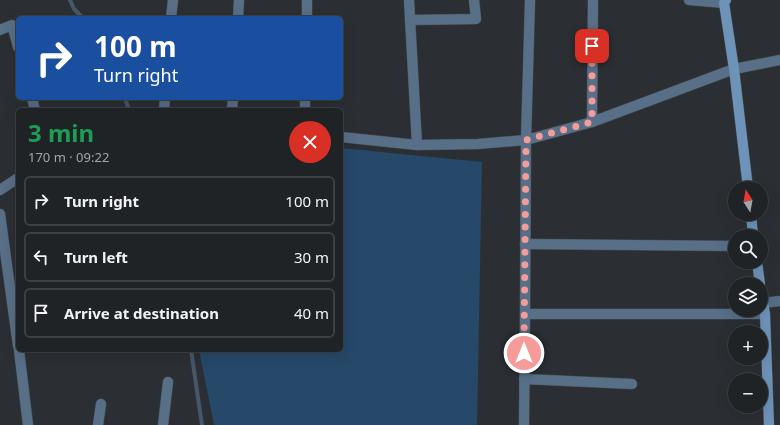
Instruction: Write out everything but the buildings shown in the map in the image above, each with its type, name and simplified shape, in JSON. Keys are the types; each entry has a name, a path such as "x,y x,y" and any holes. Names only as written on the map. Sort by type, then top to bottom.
{"street":[{"path":"171,16 173,0"},
{"path":"238,16 239,0"},
{"path":"307,0 307,16"},
{"path":"409,0 417,145"},
{"path":"410,20 476,19 474,0"},
{"path":"524,425 526,140 530,0"},
{"path":"592,122 593,0"},
{"path":"689,0 725,1 747,181"},
{"path":"0,30 12,26 16,40"},
{"path":"343,137 417,145 478,144 526,140 592,122 734,69 780,60"},
{"path":"0,190 16,179"},
{"path":"0,214 16,331"},
{"path":"525,244 728,246"},
{"path":"768,302 780,301"},
{"path":"525,314 728,314"},
{"path":"765,317 769,425"},
{"path":"18,352 28,425"},
{"path":"524,379 632,384"},
{"path":"163,425 168,382"},
{"path":"98,425 102,404"}],"shaded area":[{"path":"343,148 482,162 477,425 214,425 199,352 343,352"}],"waterway":[{"path":"70,0 74,9 81,16"},
{"path":"126,100 128,108"},
{"path":"191,352 202,425"}],"route":[{"path":"524,353 526,140 592,122 592,46"}]}
